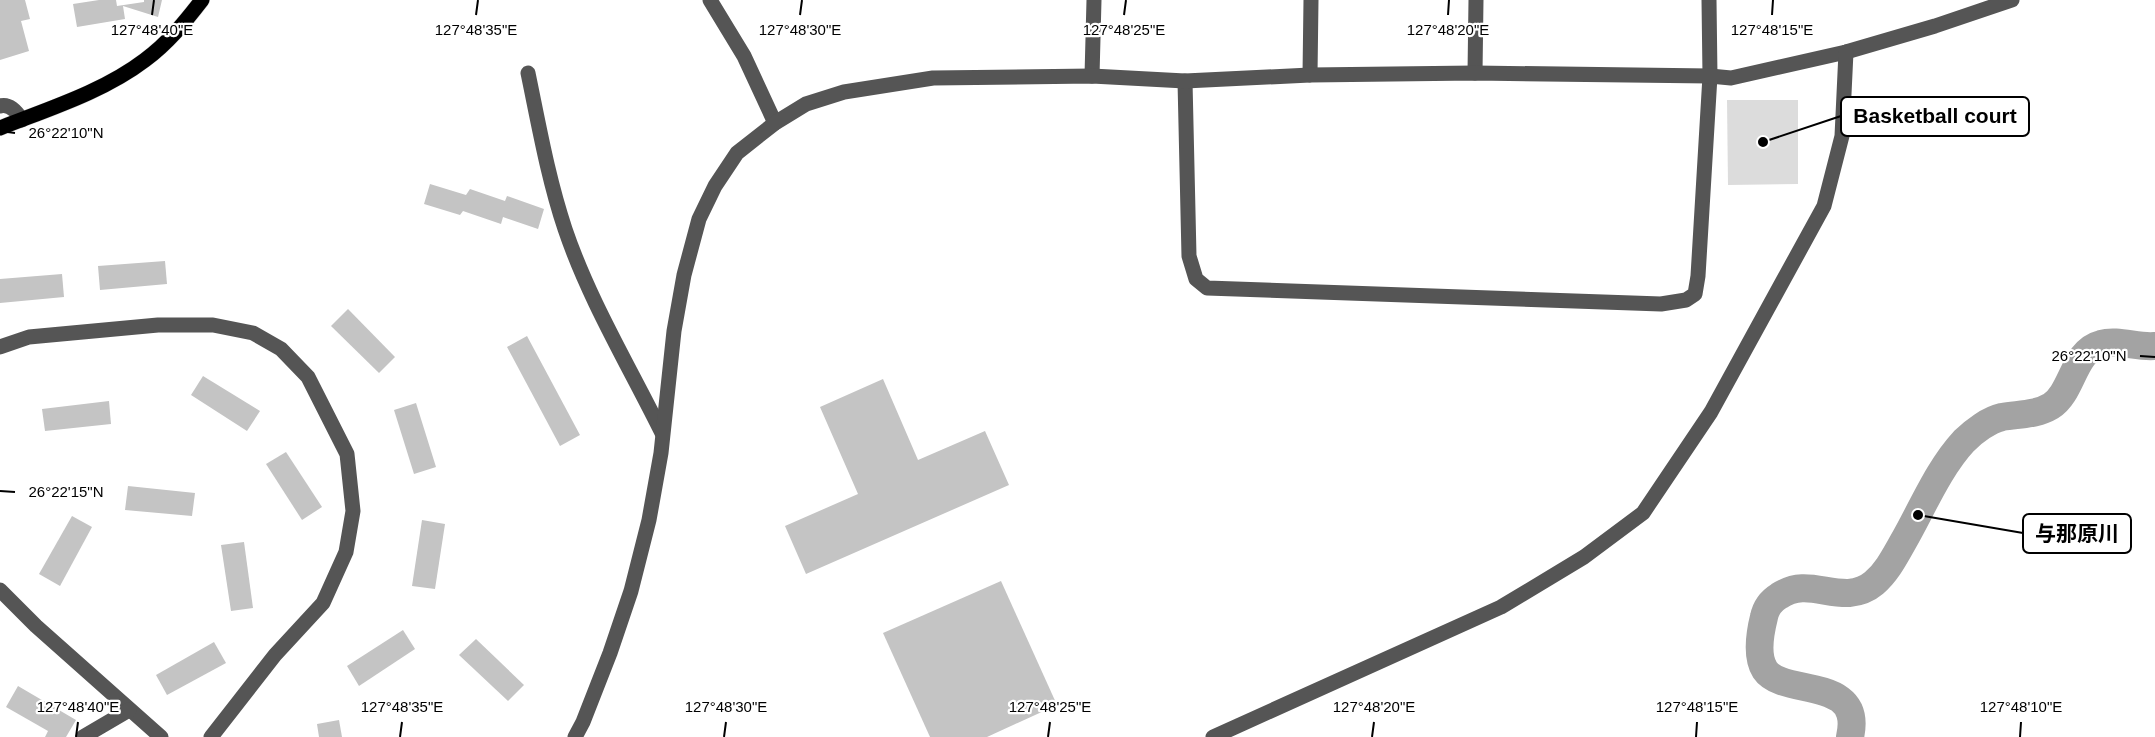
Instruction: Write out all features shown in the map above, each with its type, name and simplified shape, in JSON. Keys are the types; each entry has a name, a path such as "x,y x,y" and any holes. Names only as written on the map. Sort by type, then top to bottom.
{"main road":[{"path":"0,128 85,93 144,61 174,34 202,0"}],"street":[{"path":"710,0 744,56 775,123"},
{"path":"1092,76 1094,0"},
{"path":"1310,75 1311,0"},
{"path":"1475,72 1476,0"},
{"path":"1185,81 1189,256 1196,279 1207,288 1661,304 1686,300 1695,294 1702,236 1710,76 1709,0"},
{"path":"575,737 610,653 631,591 649,520 661,453 674,331 684,275 699,219 715,186 737,153 775,123 806,104 843,92 933,78 1092,76 1185,81 1310,75 1475,72 1731,78 1846,52 2012,0"},
{"path":"1213,737 1501,607 1584,557 1643,513 1711,412 1824,206 1842,136 1846,52"},
{"path":"528,73 546,167 566,231 603,318 662,433"},
{"path":"0,106 4,105 16,110 22,120"},
{"path":"0,346 29,337 158,325 213,325 253,333 281,349 308,377 346,454 353,511 346,552 323,603 275,655 211,737"},
{"path":"0,590 36,626 161,737"},
{"path":"83,737 129,710"}],"shaded area":[{"path":"1727,100 1798,100 1798,184 1728,185"}],"building":[{"path":"0,0 25,0 30,19 21,21 29,51 0,60"},
{"path":"116,0 117,6 144,2 144,0 162,0 158,17 123,6 125,19 77,27 73,4"},
{"path":"430,184 466,195 470,189 505,201 507,196 544,209 538,229 503,217 501,224 463,211 460,215 424,204"},
{"path":"165,261 167,284 100,290 98,266"},
{"path":"62,274 64,297 0,303 0,279"},
{"path":"348,309 395,357 379,373 331,326"},
{"path":"527,336 580,435 560,446 507,347"},
{"path":"203,376 260,411 247,431 191,395"},
{"path":"883,379 918,460 985,431 1009,485 806,574 785,526 858,494 820,407"},
{"path":"109,401 111,424 45,431 42,409"},
{"path":"416,403 436,467 414,474 394,410"},
{"path":"286,452 322,507 302,520 266,464"},
{"path":"128,486 195,493 192,516 125,510"},
{"path":"72,516 92,527 60,586 39,574"},
{"path":"422,520 445,524 435,589 412,586"},
{"path":"244,542 253,608 231,611 221,545"},
{"path":"1001,581 1057,705 987,737 930,737 883,633"},
{"path":"403,630 415,649 359,686 347,666"},
{"path":"476,639 524,685 508,701 459,655"},
{"path":"214,642 226,663 167,695 156,675"},
{"path":"18,686 76,720 66,737 45,737 48,731 6,707"},
{"path":"339,720 342,737 319,737 317,724"}],"waterway":[{"path":"1850,737 1851,717 1845,704 1834,696 1819,690 1774,678 1765,670 1760,658 1760,644 1761,630 1769,605 1779,596 1797,589 1849,593 1863,590 1871,585 1879,579 1894,558 1946,464 1972,433 1997,418 2033,413 2051,406 2064,391 2084,355 2092,348 2114,342 2155,346"}],"place":[{"name":"Basketball court","path":"1763,142"},
{"name":"与那原川","path":"1918,515"}]}
